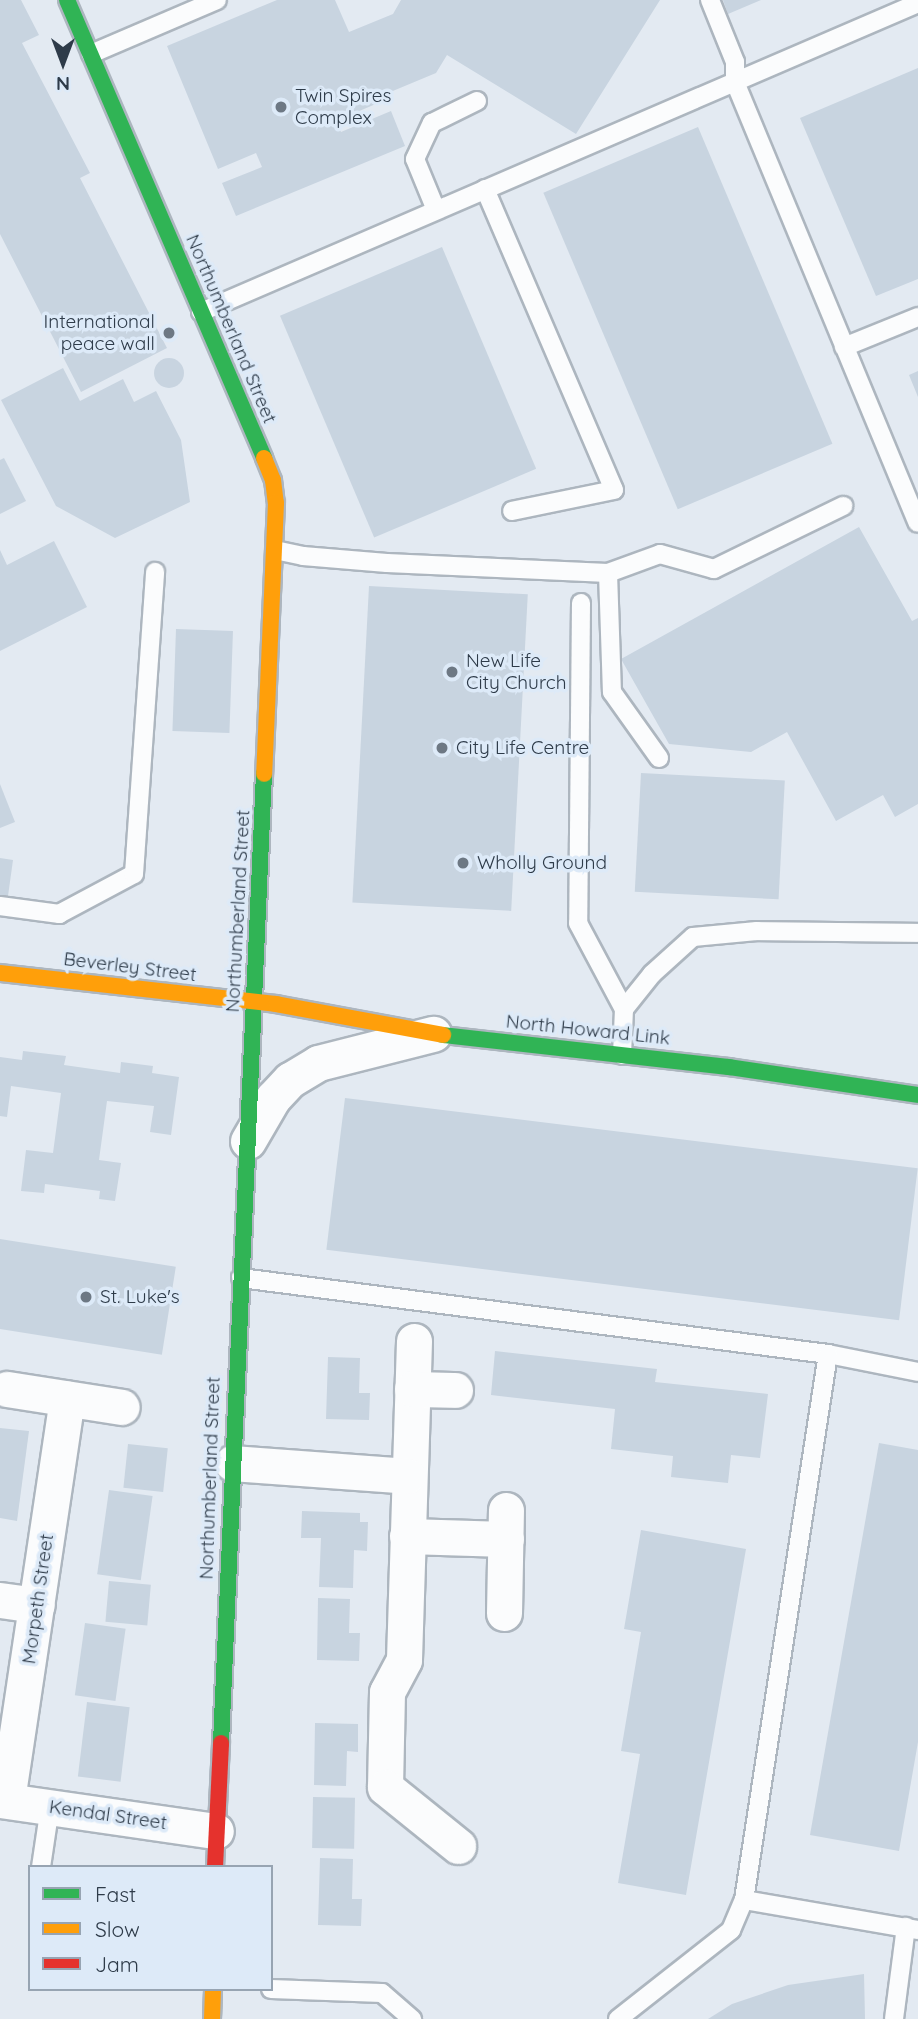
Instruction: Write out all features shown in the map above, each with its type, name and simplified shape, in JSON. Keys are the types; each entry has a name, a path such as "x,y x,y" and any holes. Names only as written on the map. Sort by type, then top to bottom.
{"main road":[{"name":"Northumberland Street","path":"67,0 273,480 276,503 215,1865"},
{"name":"Beverley Street","path":"0,973 255,1002"},
{"name":"North Howard Link","path":"255,1002 292,1006 433,1034 622,1055 918,1095"},
{"path":"212,2019 213,1991"}],"street":[{"path":"248,1141 273,1098 290,1080 318,1063 433,1034"},
{"path":"414,1341 404,1660 387,1692 385,1787 458,1846"},
{"path":"7,1389 122,1407"},
{"path":"412,1389 456,1390"},
{"name":"Morpeth Street","path":"4,1800 37,1605 67,1398"},
{"path":"232,1464 408,1475"},
{"path":"407,1536 506,1524 504,1613"},
{"path":"0,1600 37,1605"},
{"name":"Kendal Street","path":"4,1800 216,1831"}],"lane":[{"path":"91,54 217,0"},
{"path":"710,0 734,62 735,82 918,523"},
{"path":"201,312 918,3"},
{"path":"436,210 415,159 432,123 477,101"},
{"path":"485,189 614,490 512,511"},
{"path":"845,347 918,317"},
{"path":"275,550 303,556 387,563 608,573 660,554 714,569 843,506"},
{"path":"0,906 58,914 134,874 155,572"},
{"path":"608,573 612,692 659,758"},
{"path":"581,603 578,923 624,1009 622,1055"},
{"path":"624,1009 652,974 693,937 757,931 918,933"},
{"path":"241,1278 828,1354 918,1372"},
{"path":"618,2019 724,1936 739,1917 744,1900 828,1354"},
{"path":"41,1865 50,1807"},
{"path":"744,1900 912,1928 894,2019"},
{"path":"273,1989 382,1993 412,2019"}],"building":[{"path":"0,0 21,0 39,35 22,43 90,173 80,178 167,348 81,392 0,234"},
{"name":"Twin Spires Complex","path":"277,0 335,0 349,32 393,14 401,0 660,0 576,134 447,55 436,73 376,98 378,103 336,121 341,132 391,111 405,146 236,216 222,183 262,167 256,153 218,169 167,46"},
{"path":"723,0 761,0 728,14"},
{"path":"918,68 918,279 876,296 800,118"},
{"path":"698,127 832,444 678,509 543,193"},
{"path":"442,247 536,469 374,538 280,316"},
{"path":"169,358 180,362 184,373 180,384 169,388 158,384 154,373 158,362"},
{"path":"63,368 80,401 123,379 134,402 156,391 181,440 190,502 115,538 56,506 1,400"},
{"path":"918,371 918,397 909,375"},
{"path":"4,458 26,501 0,514 0,460"},
{"path":"859,527 912,621 918,618 918,804 895,817 883,795 836,821 787,732 751,752 669,744 621,659"},
{"path":"54,541 87,607 0,651 0,550 7,565"},
{"name":"City Life Centre","path":"369,586 528,594 511,911 352,903"},
{"path":"176,629 233,631 229,733 172,731"},
{"path":"641,773 785,781 779,899 635,892"},
{"path":"0,784 15,822 0,828"},
{"path":"0,858 13,860 8,896 0,895"},
{"path":"23,1051 66,1056 64,1065 120,1073 121,1062 153,1066 152,1073 179,1077 171,1135 150,1132 154,1106 107,1101 99,1160 121,1163 115,1201 99,1199 100,1191 45,1184 44,1193 21,1191 26,1150 53,1153 61,1093 11,1086 7,1117 0,1116 0,1057 22,1060"},
{"path":"345,1098 918,1168 899,1320 326,1250"},
{"name":"St. Luke's","path":"0,1239 176,1267 162,1355 0,1329"},
{"path":"495,1351 657,1369 655,1382 768,1394 760,1458 731,1455 728,1483 671,1477 673,1456 611,1449 615,1409 491,1395"},
{"path":"328,1357 360,1358 359,1393 370,1393 369,1420 326,1419"},
{"path":"0,1428 29,1431 17,1521 0,1518"},
{"path":"879,1443 918,1450 918,1742 899,1851 810,1835"},
{"path":"128,1444 168,1448 163,1492 123,1488"},
{"path":"109,1490 153,1496 141,1580 97,1574"},
{"path":"302,1511 360,1513 360,1522 368,1522 367,1551 354,1550 353,1588 319,1587 321,1538 301,1538"},
{"path":"641,1530 746,1549 686,1895 618,1883 640,1754 621,1751 641,1632 624,1629"},
{"path":"109,1581 151,1585 147,1626 105,1622"},
{"path":"318,1598 350,1599 349,1633 360,1633 359,1661 317,1660"},
{"path":"85,1623 126,1629 115,1701 75,1695"},
{"path":"87,1702 130,1707 121,1782 78,1776"},
{"path":"315,1723 358,1724 358,1752 347,1751 346,1786 314,1785"},
{"path":"313,1797 355,1798 354,1849 312,1848"},
{"path":"320,1858 353,1859 352,1899 362,1899 361,1926 318,1925"},
{"path":"864,1974 865,2019 708,2019 732,2004 788,1985"}],"traffic: fast":[{"path":"67,0 264,458"},
{"path":"221,1743 264,774"},
{"path":"443,1035 729,1067 918,1095"}],"traffic: slow":[{"path":"264,458 273,480 276,503 264,774"},
{"path":"0,973 276,1004 443,1035"},
{"path":"212,2019 213,1991"}],"traffic: jam":[{"path":"215,1865 221,1743"}],"place":[{"name":"Twin Spires Complex","path":"281,107"},
{"name":"International peace wall","path":"169,333"},
{"name":"New Life City Church","path":"452,672"},
{"name":"City Life Centre","path":"442,748"},
{"name":"Wholly Ground","path":"463,863"},
{"name":"St. Luke's","path":"86,1297"}]}
